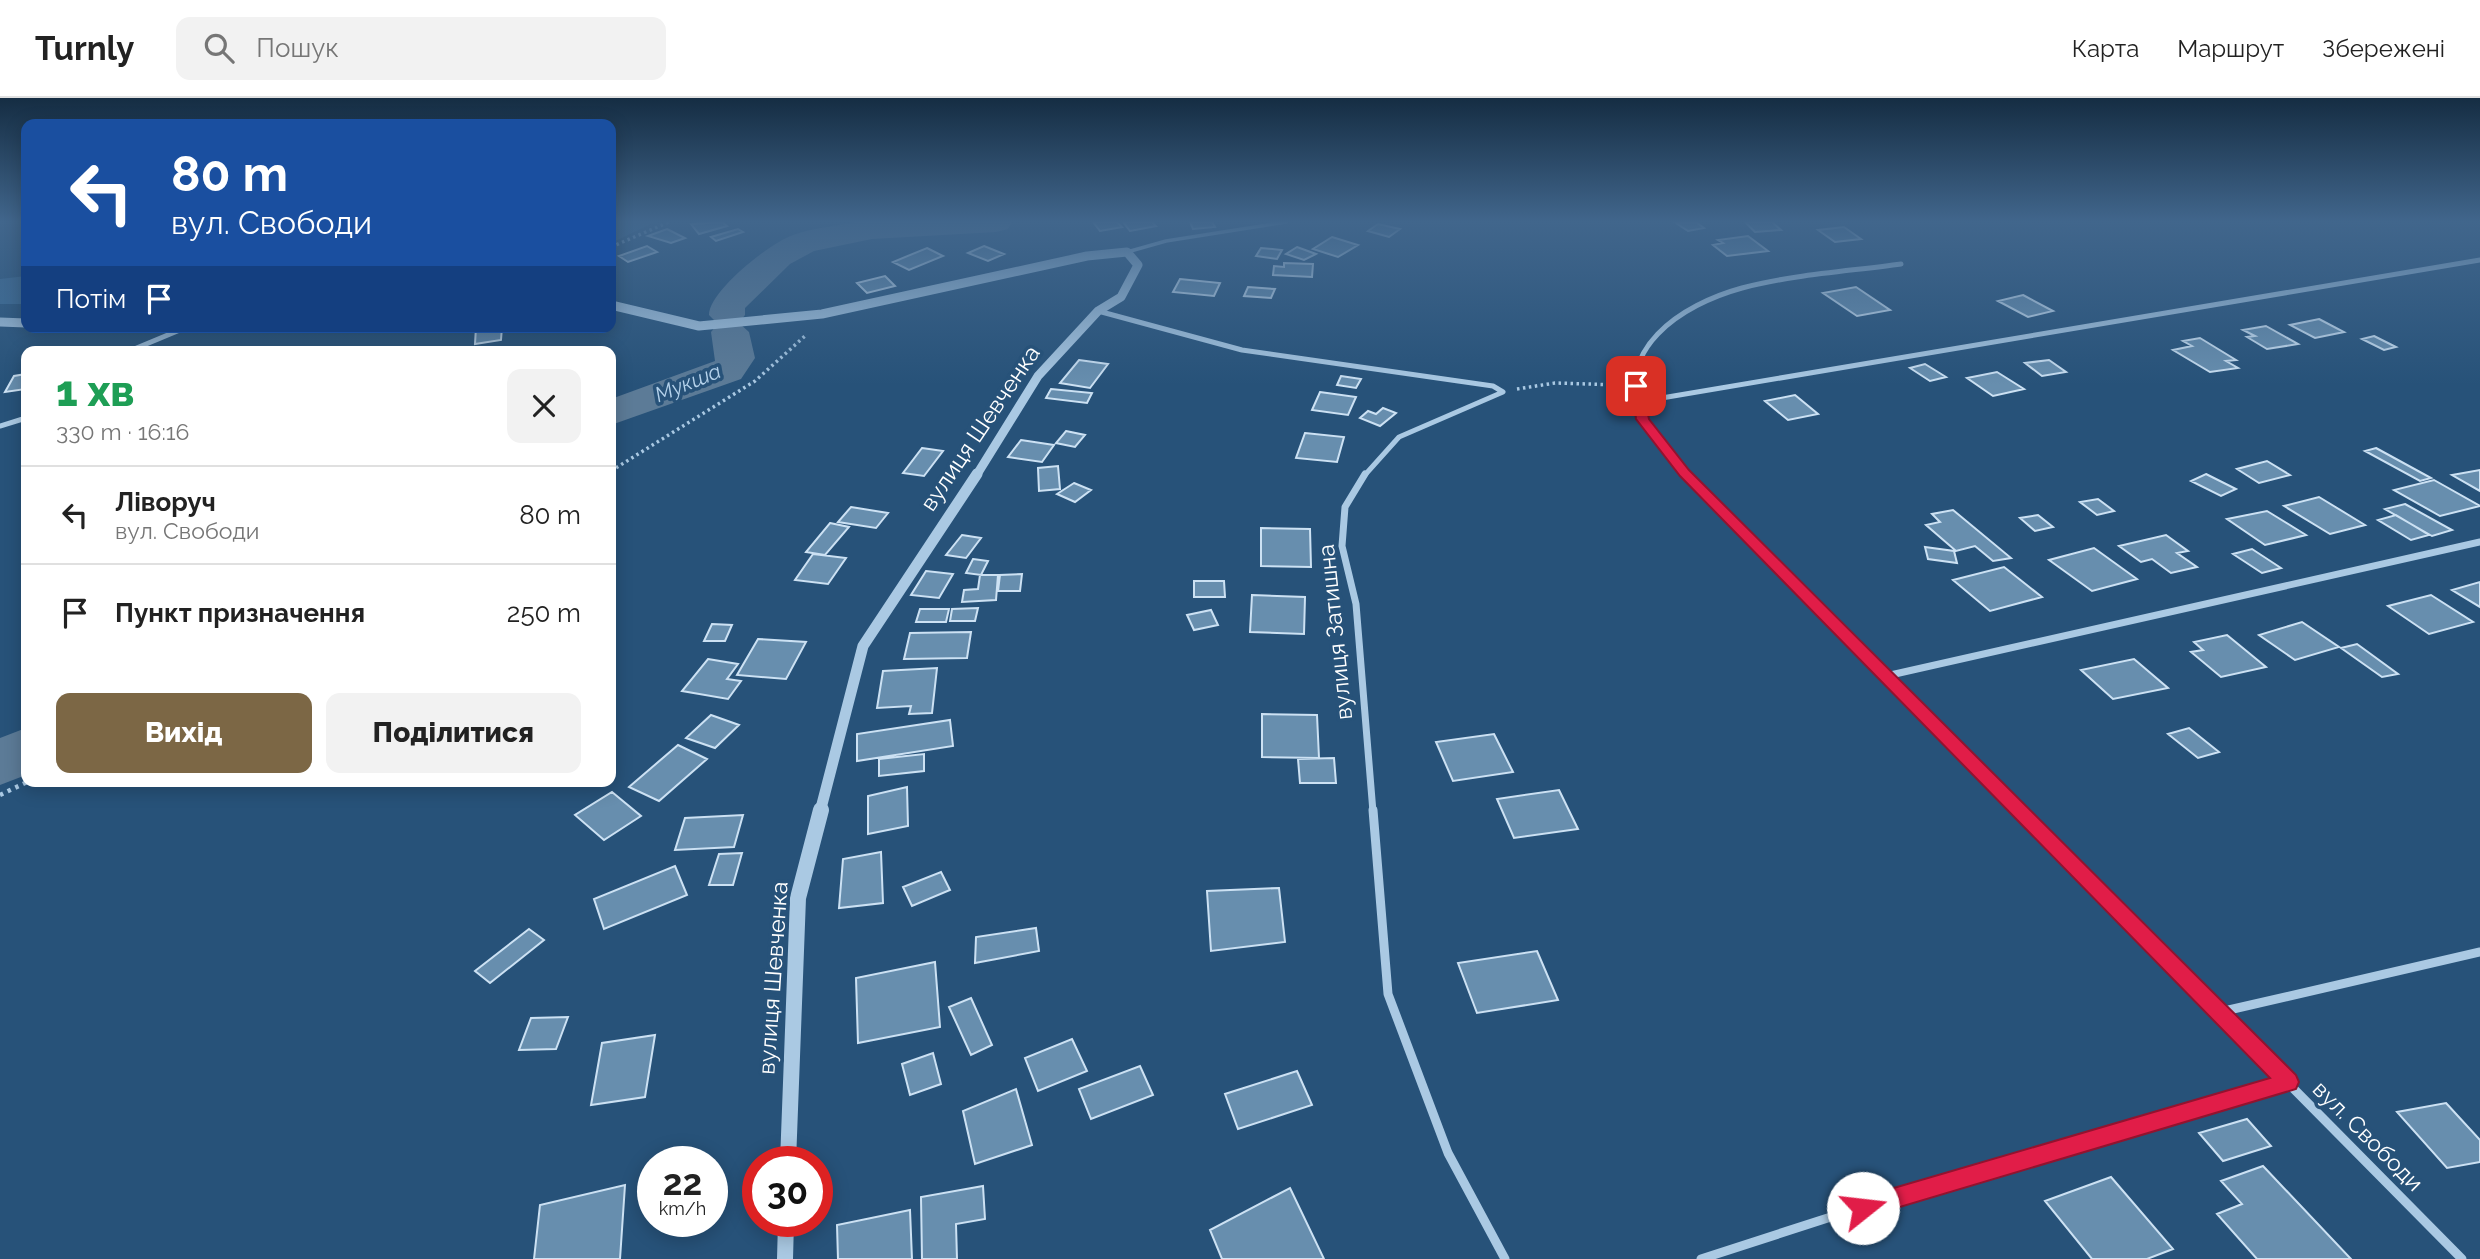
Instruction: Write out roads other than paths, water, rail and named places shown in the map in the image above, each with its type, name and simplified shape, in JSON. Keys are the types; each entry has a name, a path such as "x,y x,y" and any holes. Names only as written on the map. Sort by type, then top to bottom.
{"street":[{"path":"616,306 699,326 822,314 995,276"},
{"name":"вулиця Шевченка","path":"789,1146 798,898 863,646 951,516 1038,376 1098,311 1121,297 1133,276"},
{"name":"вул. Свободи","path":"1828,276 1721,294 1668,321 1637,358 1636,386 1642,419 1685,473 2462,1259"},
{"path":"1638,402 2384,276"},
{"name":"вулиця Затишна","path":"1098,311 1242,350 1474,383 1503,392 1399,437 1369,467 1345,507 1342,546 1356,604 1388,993 1448,1153 1505,1259"},
{"path":"0,322 21,323"},
{"path":"141,346 173,333"},
{"path":"0,426 21,420"},
{"path":"1886,676 2480,542"},
{"path":"2220,1012 2480,951"},
{"path":"1701,1259 1837,1215 2288,1082"},
{"path":"785,1259 786,1237"}],"waterway":[{"name":"Мукша","path":"727,315 727,308 732,300 757,276"},
{"name":"Мукша","path":"616,411 727,371 736,358 730,332"},
{"name":"Мукша","path":"0,765 21,751"}]}
